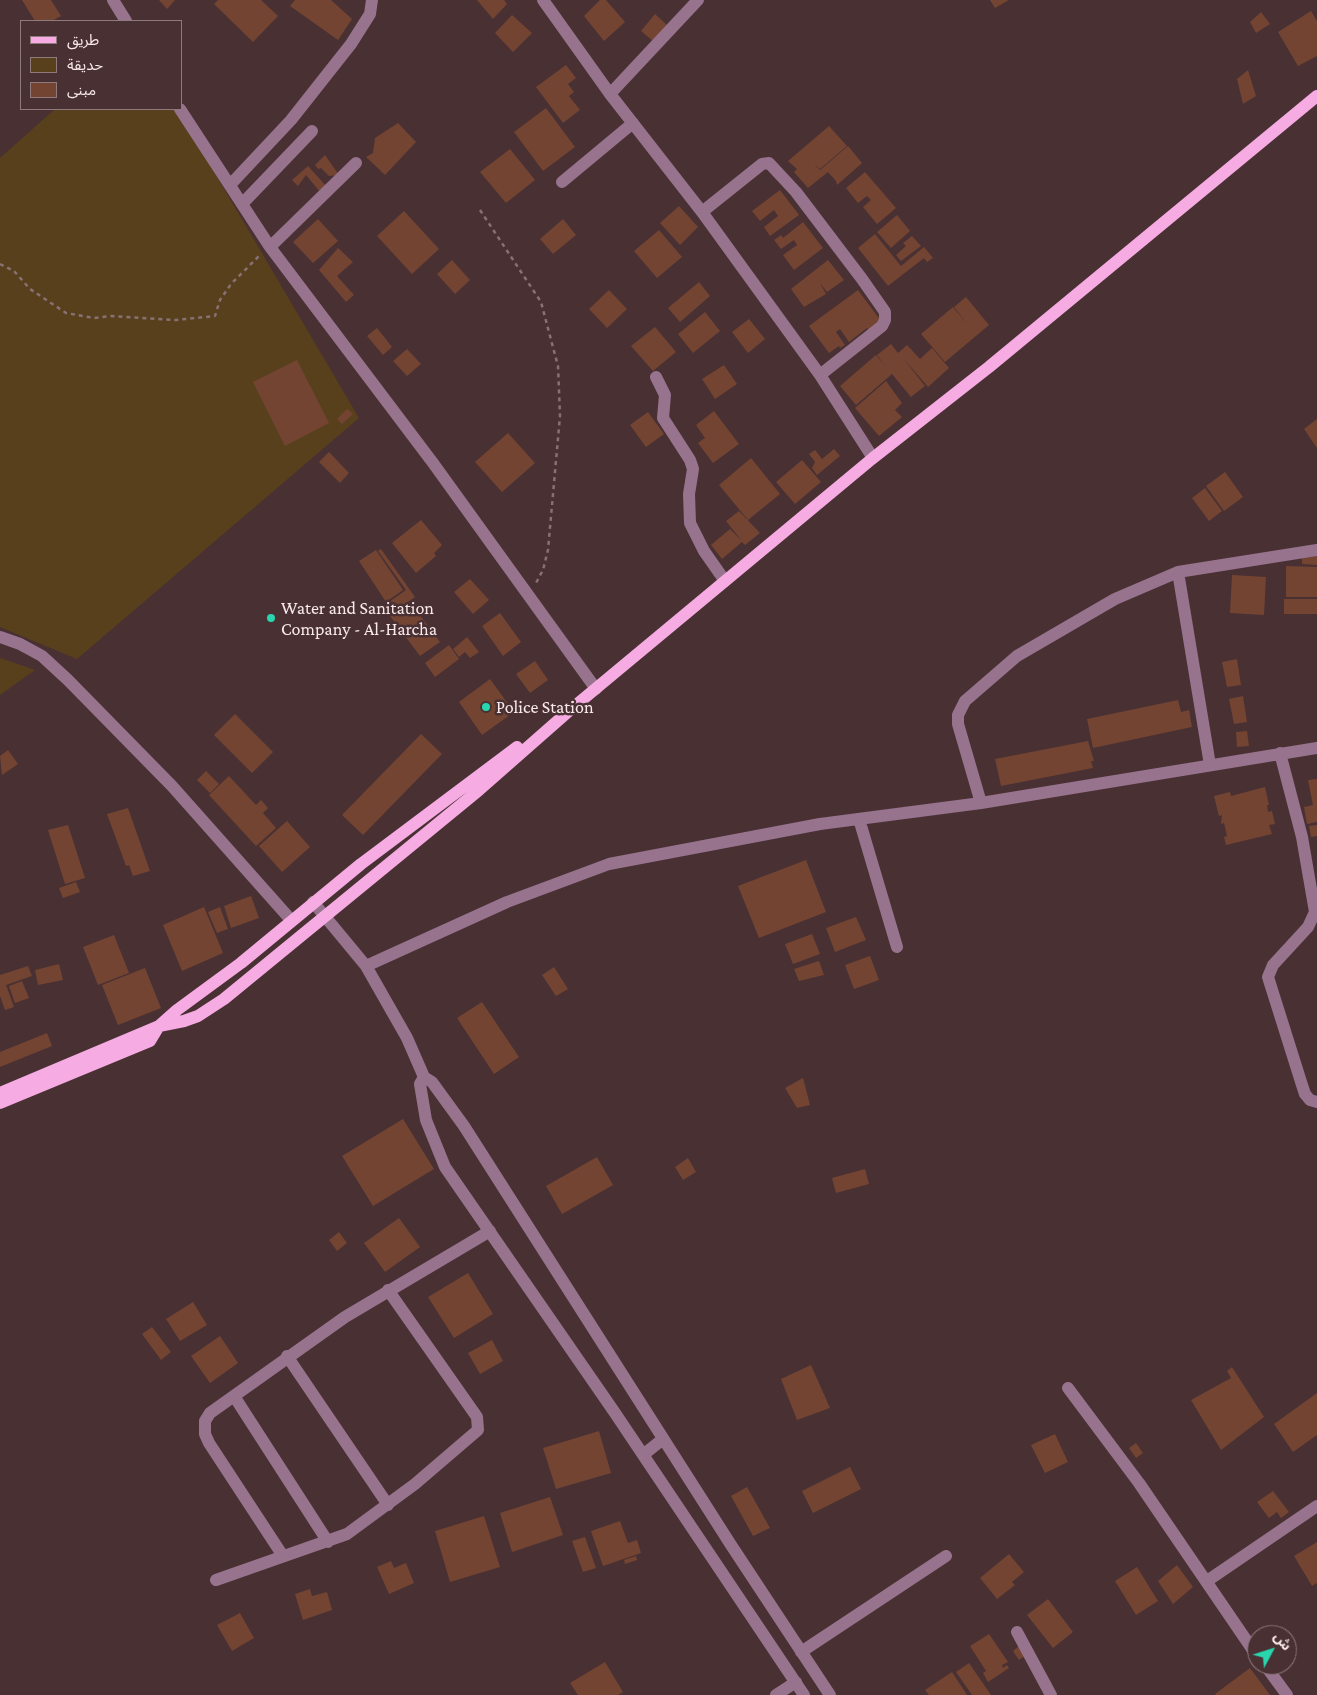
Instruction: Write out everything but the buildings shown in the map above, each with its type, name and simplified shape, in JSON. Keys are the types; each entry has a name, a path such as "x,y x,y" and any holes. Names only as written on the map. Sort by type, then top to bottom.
{"main road":[{"path":"0,1093 160,1026 184,1021 214,1006 480,790 570,710 873,458 989,367 1317,96"},
{"path":"0,1103 150,1041 160,1026 313,902 472,780 570,710"}],"street":[{"path":"113,0 125,20"},
{"path":"230,186 291,120 351,44 370,14 372,0"},
{"path":"543,0 610,94 702,212 820,375 873,458"},
{"path":"610,94 698,0"},
{"path":"181,110 270,247 433,464 596,689"},
{"path":"562,182 634,123"},
{"path":"242,204 312,131"},
{"path":"270,247 356,163"},
{"path":"702,212 762,164 769,163 796,192 862,279 885,312 885,320 882,326 820,375"},
{"path":"656,377 665,395 663,418 690,460 693,469 689,494 690,523 704,551 725,582"},
{"path":"981,803 958,724 960,709 965,701 1017,656 1115,599 1178,572 1317,550"},
{"path":"1178,572 1210,766"},
{"path":"0,637 20,644 42,656 68,680 172,786 291,920"},
{"path":"366,966 507,902 609,864 820,824 981,803 1317,748"},
{"path":"1280,753 1304,846 1315,912 1308,927 1273,965 1268,977 1305,1094 1317,1102"},
{"path":"860,819 897,947"},
{"path":"313,902 366,966 408,1038 424,1076 432,1082 464,1126 830,1695"},
{"path":"424,1076 420,1084 422,1101 436,1148 450,1173 643,1454 804,1695"},
{"path":"283,1556 205,1434 205,1421 210,1413 287,1356 388,1290 490,1231"},
{"path":"216,1580 328,1542 352,1531 388,1505 474,1436 480,1423 477,1417 388,1290"},
{"path":"287,1356 388,1505"},
{"path":"1068,1388 1139,1483 1247,1641"},
{"path":"234,1396 328,1542"},
{"path":"643,1454 664,1439"},
{"path":"1207,1581 1317,1506"},
{"path":"801,1652 946,1556"},
{"path":"1017,1632 1051,1695"},
{"path":"1272,1675 1287,1695"},
{"path":"776,1695 796,1682"}],"path":[{"path":"480,210 512,260 536,292 546,317 558,366 560,416 548,550 543,570 527,594"},
{"path":"0,264 14,271 30,289 66,313 94,318 111,316 176,320 215,316 220,300 231,284 270,247"}],"green space":[{"path":"54,110 178,110 359,418 77,659 0,627 0,158"},
{"path":"0,658 35,670 0,695"}],"place":[{"name":"Water and Sanitation Company - Al-Harcha","path":"271,618"},
{"name":"Police Station","path":"486,707"}]}
